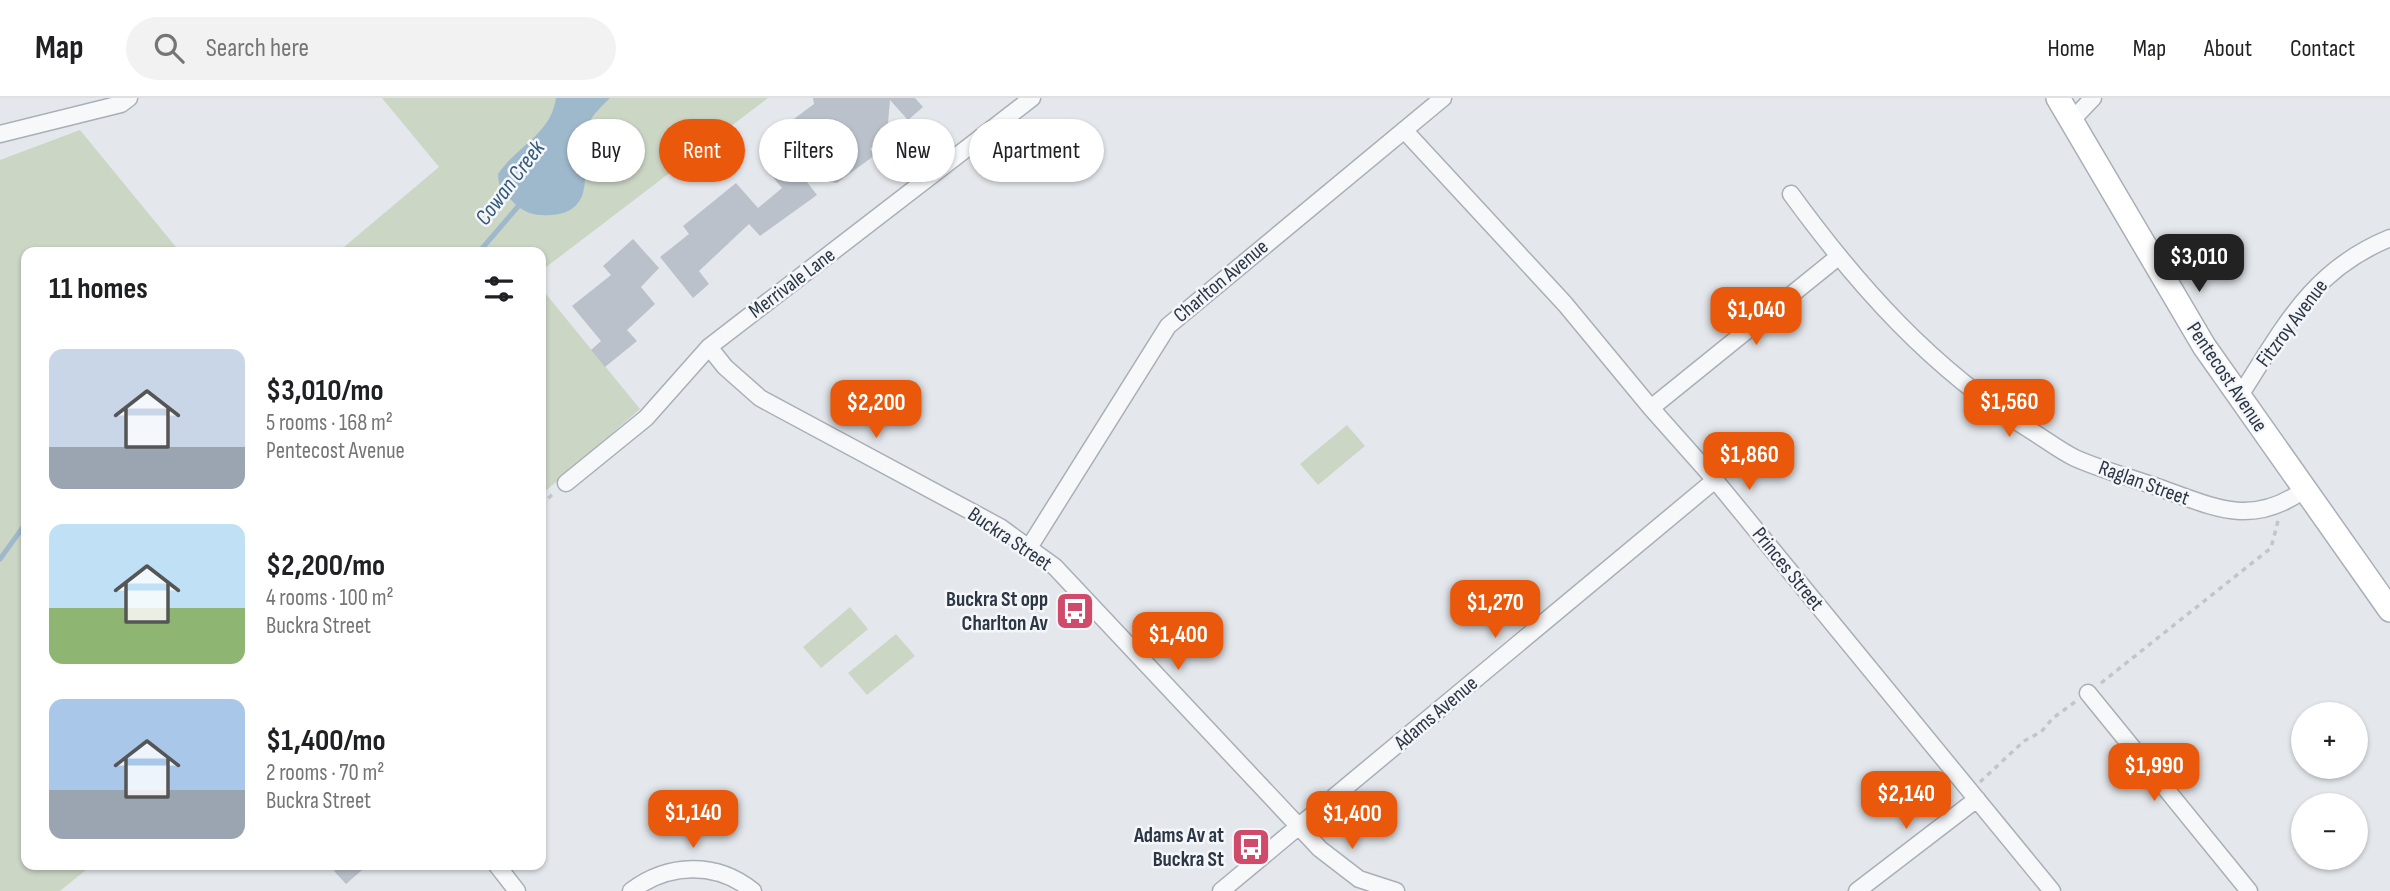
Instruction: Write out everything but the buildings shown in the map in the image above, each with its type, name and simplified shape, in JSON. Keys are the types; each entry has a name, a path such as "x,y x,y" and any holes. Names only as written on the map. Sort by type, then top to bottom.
{"street":[{"path":"0,134 121,104 129,98"},
{"name":"Merrivale Lane","path":"566,483 646,418 709,347 1032,98"},
{"name":"Charlton Avenue","path":"1030,546 1168,326 1183,310 1443,98"},
{"name":"Pentecost Avenue","path":"2058,98 2204,346 2390,610"},
{"path":"2071,121 2093,98"},
{"name":"Princes Street","path":"1404,131 1565,304 1978,791 2052,891"},
{"name":"Raglan Street","path":"1791,194 1838,257 1892,319 1951,373 2011,418 2074,458 2199,502 2238,512 2282,506 2304,490"},
{"name":"Fitzroy Avenue","path":"2239,397 2312,290 2337,265 2390,238"},
{"path":"1651,408 1838,257"},
{"name":"Buckra Street","path":"709,347 725,367 760,398 1000,527 1030,546 1055,567 1298,828 1359,879 1396,891"},
{"name":"Adams Avenue","path":"1221,891 1715,480"},
{"path":"2088,693 2249,891"},
{"path":"1857,891 1978,791"},
{"path":"631,891 645,881 688,868 733,878 753,891"},
{"path":"501,870 517,891"}],"path":[{"path":"1978,791 2024,741 2041,732 2053,718 2271,548 2282,506"}],"green space":[{"path":"382,98 768,98 740,119 659,119 659,181 546,267 546,247 344,247 439,167"},
{"path":"80,130 176,247 21,247 21,870 86,870 60,891 0,891 0,160"},
{"path":"546,294 640,409 546,491"},
{"path":"1347,425 1365,446 1318,485 1300,464"},
{"path":"850,607 868,629 821,668 803,647"},
{"path":"896,634 915,656 867,695 848,673"}],"water":[{"path":"556,98 610,98 592,119 567,119 567,182 585,182 578,203 568,211 537,215 524,211 509,198 501,188 498,174 548,121"}],"waterway":[{"name":"Cowan Creek","path":"483,247 521,203"},
{"name":"Cowan Creek","path":"0,559 21,530"}],"place":[{"name":"Buckra St opp Charlton Av","path":"1075,611"},
{"name":"Adams Av at Buckra St","path":"1251,847"}]}
